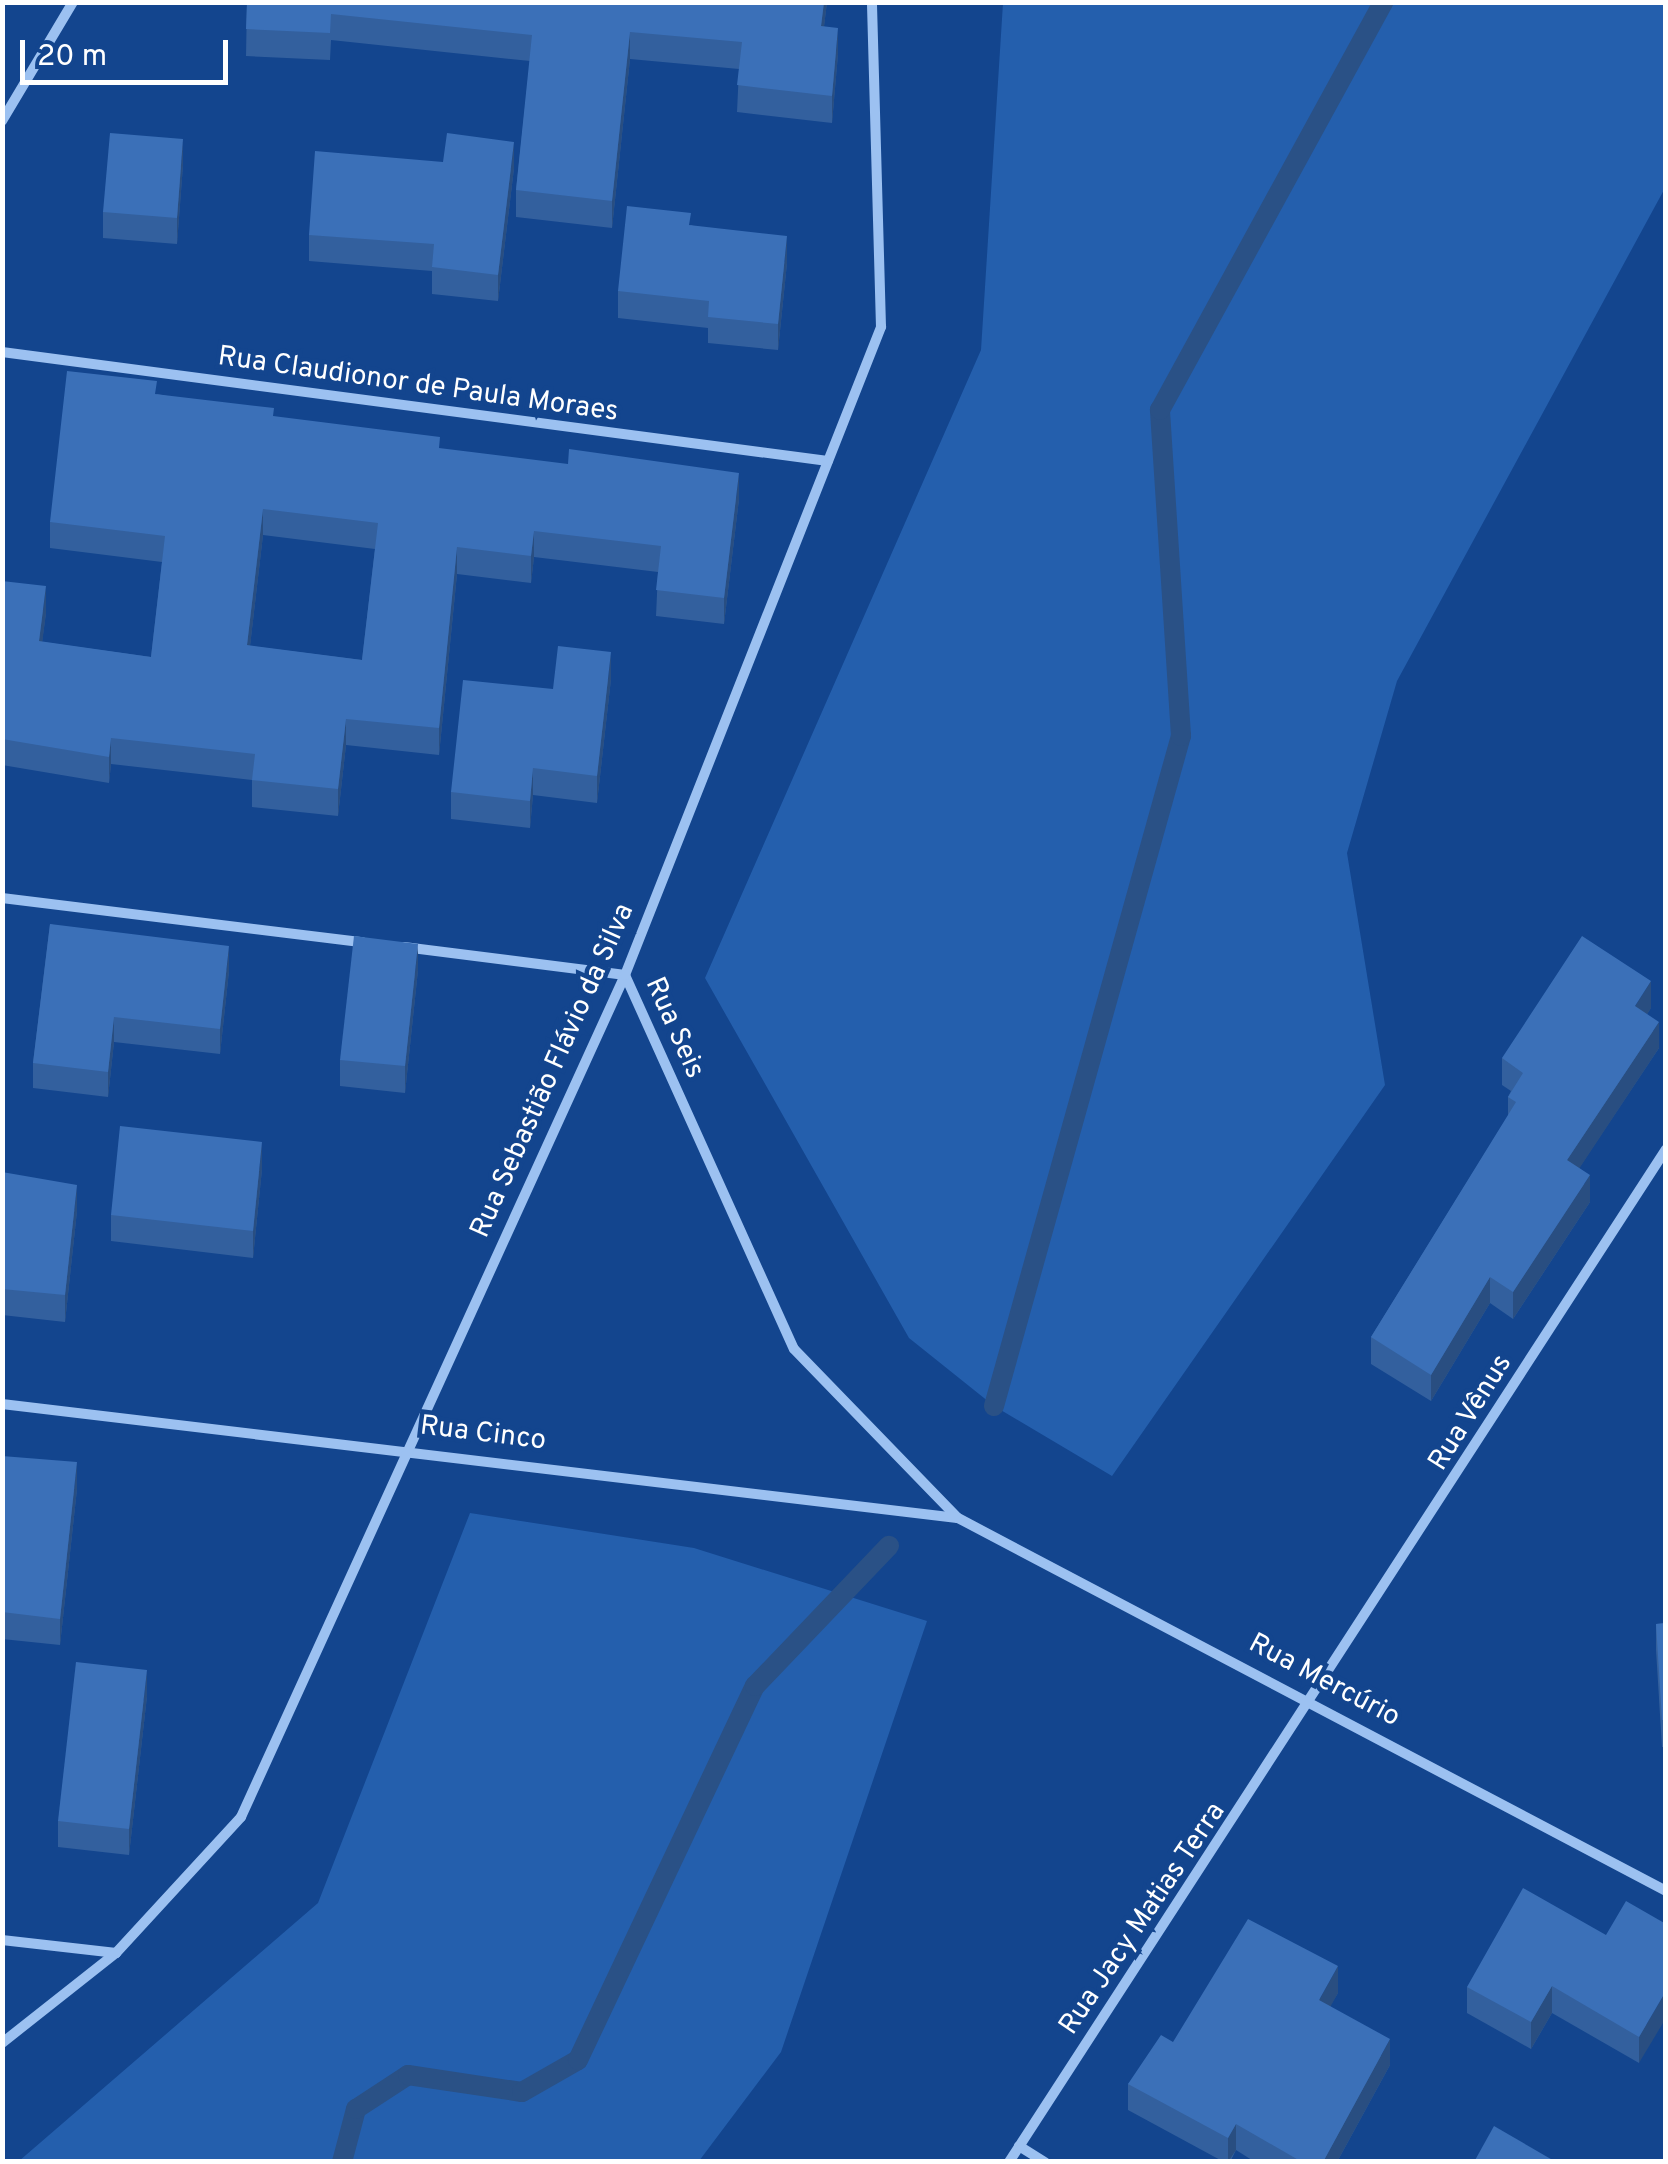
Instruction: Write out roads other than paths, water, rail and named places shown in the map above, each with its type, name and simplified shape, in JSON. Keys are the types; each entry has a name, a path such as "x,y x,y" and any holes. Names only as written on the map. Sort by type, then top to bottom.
{"street":[{"path":"2,121 73,2"},
{"name":"Rua Sebastião Flávio da Silva","path":"2,2042 116,1953 240,1817 405,1447 626,975 881,327 872,2"},
{"name":"Rua Claudionor de Paula Moraes","path":"2,352 828,462"},
{"path":"2,898 372,944"},
{"name":"Rua Seis","path":"392,946 626,975 794,1349 958,1518"},
{"name":"Rua Vênus","path":"1315,1701 1666,1148"},
{"name":"Rua Cinco","path":"2,1404 405,1447 958,1518"},
{"name":"Rua Mercúrio","path":"958,1518 1315,1701 1666,1891"},
{"name":"Rua Jacy Matias Terra","path":"1008,2162 1315,1701"},
{"path":"2,1940 116,1953"},
{"path":"1019,2146 1045,2162"}],"waterway":[{"path":"994,1406 1181,736 1160,410 1383,2"},
{"path":"342,2162 356,2109 408,2075 522,2092 578,2060 755,1686 889,1546"}]}
